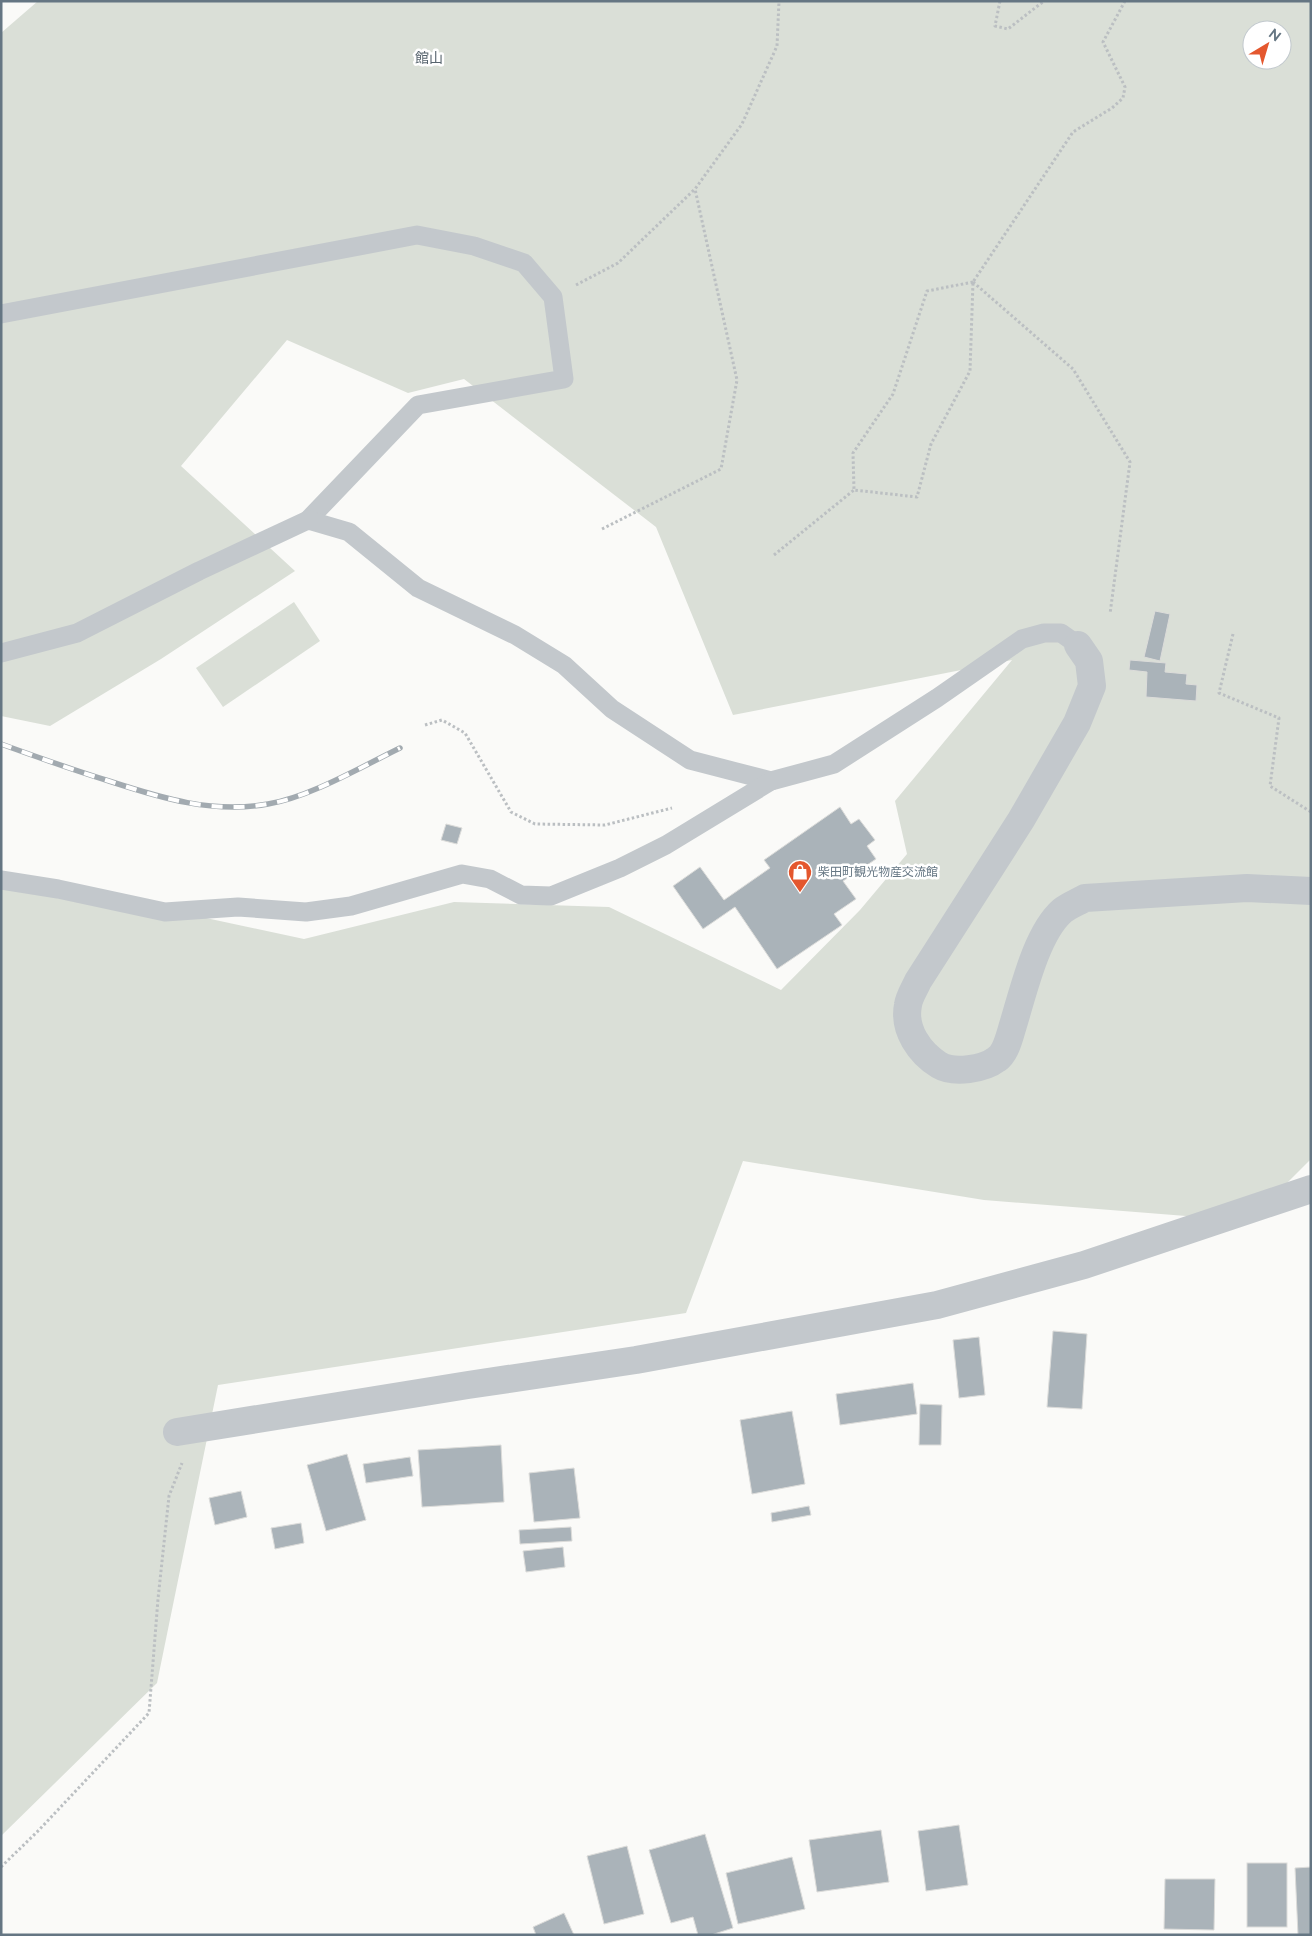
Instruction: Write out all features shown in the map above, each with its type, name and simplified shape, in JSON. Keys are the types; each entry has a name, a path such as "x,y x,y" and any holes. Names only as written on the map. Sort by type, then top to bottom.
{"street":[{"path":"1078,645 1088,661 1092,686 1077,723 1021,820 918,981 908,1005 909,1027 919,1049 941,1067 963,1070 984,1067 999,1058 1009,1037 1033,961 1044,935 1062,911 1085,898 1248,888 1311,891"},
{"path":"177,1432 636,1360 937,1305 1084,1265 1311,1189"}],"lane":[{"path":"1,314 417,234 474,246 524,264 552,297 564,379 418,406 308,520 199,571 77,633 1,653"},
{"path":"308,520 350,532 418,588 515,635 564,665 612,709 690,760 771,781"},
{"path":"1,880 58,889 165,912 238,907 306,912 351,906 462,874 490,879 521,895 551,896 620,868 666,845 771,781 834,764 944,694 1022,639 1044,633 1061,633 1078,645"}],"path":[{"path":"552,297 618,263 695,189 742,124 750,107 777,46 779,1"},
{"path":"1000,1 995,26 1008,29 1044,1"},
{"path":"774,555 854,490 918,497 931,444 970,370 973,282 1073,132 1112,108 1123,98 1125,87 1103,42 1125,1"},
{"path":"602,529 721,469 737,380 695,189"},
{"path":"854,490 853,453 893,394 927,291 973,282"},
{"path":"973,282 1073,369 1130,462 1110,614"},
{"path":"1233,634 1219,693 1279,718 1270,786 1311,812"},
{"path":"425,725 442,720 465,733 511,812 536,824 605,825 682,805"},
{"path":"1,1867 39,1830 149,1714 158,1599 169,1496 186,1455 177,1432"}],"shaded area":[{"path":"38,1 1311,1 1311,1159 1249,1221 984,1200 743,1161 686,1313 218,1385 157,1683 1,1836 1,874 304,939 454,902 609,907 781,990 860,910 907,854 895,801 1012,660 733,715 656,527 464,379 408,393 287,340 181,466 295,571 161,659 50,726 1,716 1,33"},
{"path":"294,602 320,641 223,707 196,668"}],"building":[{"path":"1155,611 1170,614 1160,661 1144,657"},
{"path":"1130,660 1166,663 1165,672 1187,674 1186,684 1197,685 1196,701 1146,697 1147,672 1129,670"},
{"path":"840,807 851,824 859,819 875,840 867,846 876,859 843,881 856,899 834,914 842,925 777,969 735,907 703,929 673,886 700,867 724,900 770,868 764,860"},
{"path":"446,824 462,828 457,844 441,840"},
{"path":"1053,1331 1087,1334 1082,1409 1047,1407"},
{"path":"979,1337 985,1395 959,1398 953,1340"},
{"path":"913,1383 917,1414 840,1425 836,1394"},
{"path":"920,1404 942,1405 941,1445 919,1445"},
{"path":"792,1411 805,1484 752,1494 740,1420"},
{"path":"501,1445 504,1502 422,1507 418,1450"},
{"path":"347,1454 366,1520 326,1531 307,1465"},
{"path":"410,1457 413,1476 366,1483 363,1464"},
{"path":"574,1468 580,1518 534,1522 529,1473"},
{"path":"241,1491 247,1517 215,1525 209,1498"},
{"path":"809,1506 811,1515 772,1522 771,1513"},
{"path":"301,1523 304,1543 275,1549 271,1528"},
{"path":"571,1527 572,1541 520,1544 519,1530"},
{"path":"563,1547 565,1567 526,1572 523,1551"},
{"path":"959,1825 968,1885 926,1891 918,1831"},
{"path":"881,1830 889,1882 817,1892 809,1840"},
{"path":"705,1834 733,1928 711,1935 698,1935 693,1917 671,1923 649,1850"},
{"path":"627,1846 644,1914 604,1924 587,1856"},
{"path":"792,1857 805,1909 738,1924 726,1873"},
{"path":"1247,1863 1287,1863 1287,1927 1247,1927"},
{"path":"1311,1867 1311,1935 1298,1935 1295,1868"},
{"path":"1165,1879 1215,1879 1214,1930 1164,1929"},
{"path":"564,1913 574,1935 536,1935 533,1927"}],"railway":[{"path":"1,744 148,793 187,803 227,807 248,807 268,804 301,795 400,748"}],"place":[{"name":"柴田町観光物産交流館","path":"800,893"}],"district":[{"name":"館山","path":"429,58"}]}
